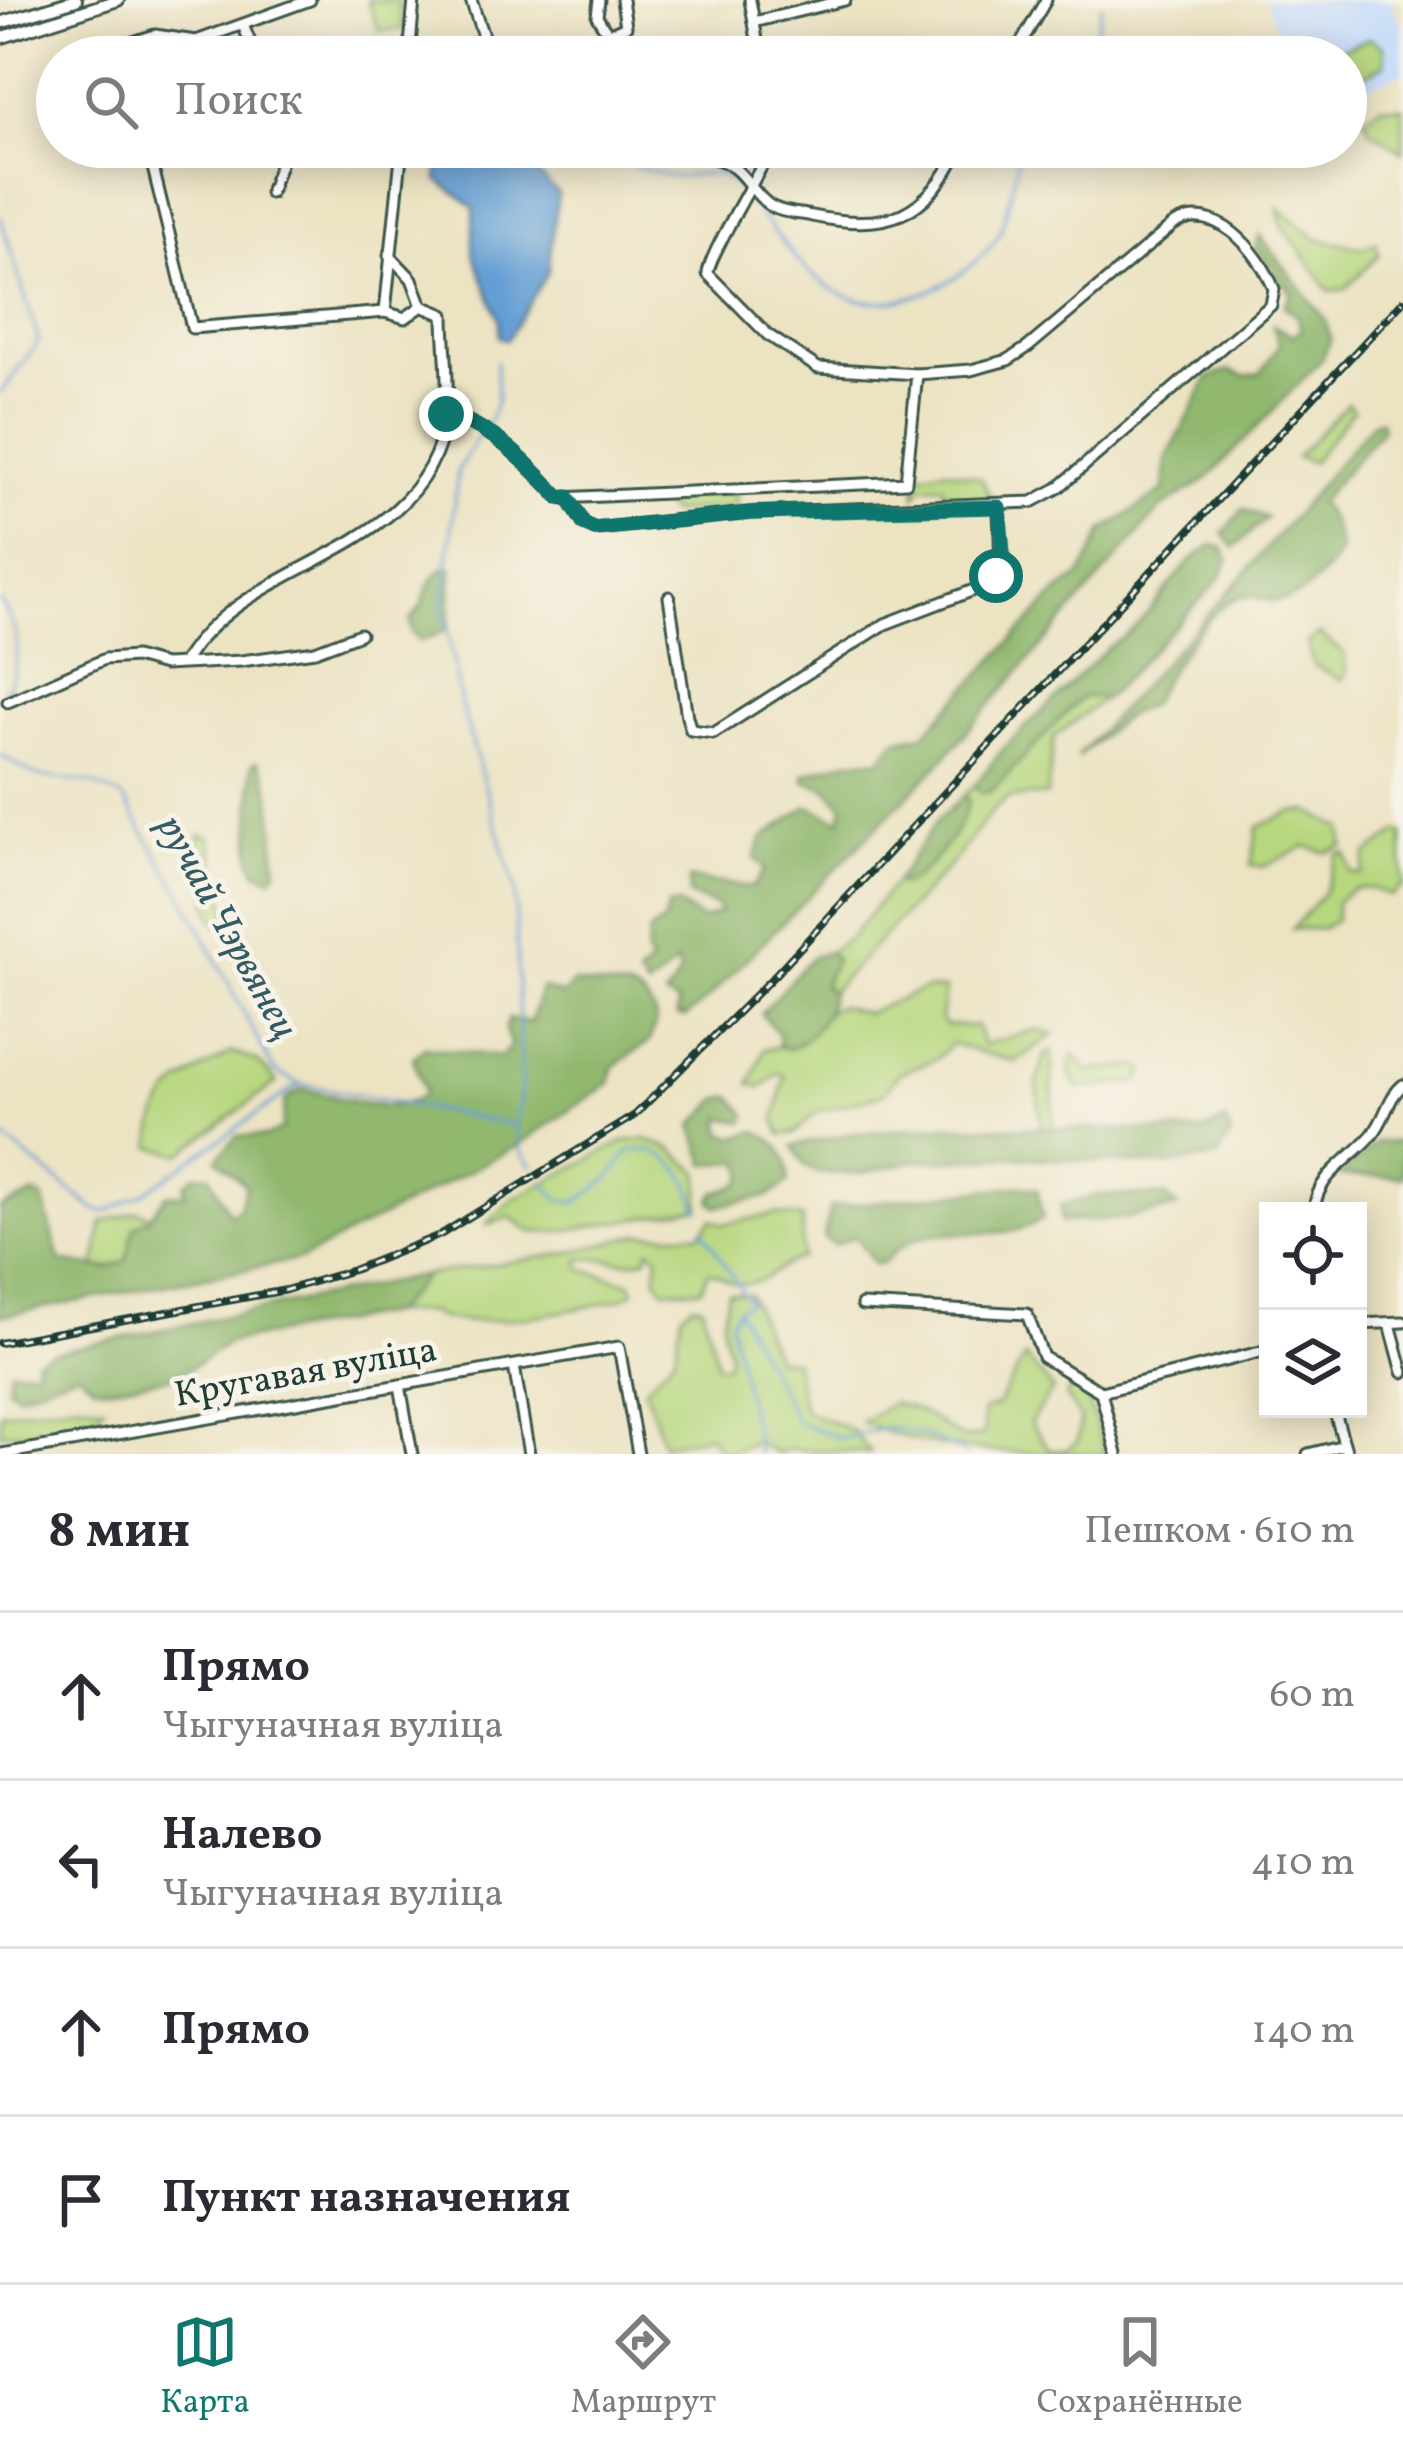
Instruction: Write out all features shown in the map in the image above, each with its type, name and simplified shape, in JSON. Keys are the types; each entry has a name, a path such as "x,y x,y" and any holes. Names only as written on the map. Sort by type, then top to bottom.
{"main road":[{"path":"0,23 76,0"},
{"path":"0,38 118,0"}],"street":[{"path":"211,36 310,0"},
{"path":"411,36 414,0"},
{"path":"471,0 483,36"},
{"path":"599,0 597,16 608,34 626,26 622,0"},
{"path":"750,0 756,36"},
{"path":"754,22 845,0"},
{"path":"1025,36 1046,0"},
{"path":"243,25 247,36"},
{"path":"153,168 192,328 386,312 405,318 422,305"},
{"path":"270,194 279,168"},
{"path":"386,312 399,168"},
{"path":"728,168 754,183 769,206 855,224 902,213 944,184 951,168"},
{"path":"446,414 475,422 595,529 750,513 999,507 1033,502 1058,488 1265,314 1274,289 1270,278 1218,220 1186,216 1008,360 916,374 842,373 807,363 768,335 716,286 708,261 762,168"},
{"path":"185,661 201,634 262,589 323,562 392,512 429,468 446,414 444,315 422,305 412,279 389,255"},
{"path":"907,510 916,374"},
{"path":"564,498 906,482"},
{"path":"669,597 691,730 714,733 885,624 987,585 1001,567 999,507"},
{"path":"8,702 105,659 135,657 164,665 275,658 315,651 360,634"},
{"path":"1316,1202 1318,1188 1373,1134 1393,1094 1403,1085"},
{"path":"862,1305 1027,1314 1043,1358 1101,1392 1118,1454"},
{"path":"1367,1324 1403,1322"},
{"path":"1390,1324 1403,1372"},
{"name":"Кругавая вуліца","path":"9,1454 619,1347 638,1454"},
{"path":"1101,1392 1259,1352"},
{"path":"514,1366 529,1454"},
{"path":"400,1385 412,1454"},
{"path":"1308,1454 1346,1450 1337,1418"}],"shaded area":[{"path":"1265,0 1390,0 1403,29 1403,72 1367,87 1367,36 1279,36"}],"green space":[{"path":"367,0 398,0 404,29 379,31"},
{"path":"1367,39 1384,47 1385,64 1367,74"},
{"path":"1380,106 1403,107 1403,152 1369,129 1367,116"},
{"path":"1279,208 1317,239 1363,248 1376,243 1379,255 1345,289 1329,291 1282,225"},
{"path":"1260,235 1325,320 1331,339 1322,359 1207,479 1161,508 937,766 709,997 686,1017 677,1016 678,1003 665,997 680,975 677,963 647,988 638,976 651,963 646,955 649,932 664,922 668,906 677,904 702,920 720,912 717,906 689,896 689,879 753,887 765,869 755,859 763,838 808,806 840,820 843,806 827,788 805,781 804,774 849,760 880,760 897,739 923,735 1058,592 1081,576 1103,531 1164,490 1166,461 1208,378 1230,370 1244,376 1260,374 1279,345 1273,325 1292,335 1301,331 1298,317 1284,306 1292,293 1256,247"},
{"path":"1348,403 1353,410 1312,462 1296,457"},
{"path":"1380,420 1383,428 1319,502 1332,522 1340,551 1321,576 1305,591 1286,599 1244,596 1228,603 1189,643 1151,704 1127,715 1077,757 1242,577 1373,422"},
{"path":"945,469 981,478 991,498 947,501 943,486 920,487 915,498 918,475"},
{"path":"735,493 737,507 670,513 662,504 672,496"},
{"path":"1243,509 1267,518 1234,547 1223,534"},
{"path":"1212,545 1222,547 1229,558 1219,580 1114,690 1105,698 1083,697 1076,702 992,791 982,793 974,786 1004,748 1139,623 1184,568"},
{"path":"445,568 452,569 448,629 421,641 412,634 410,620 432,580"},
{"path":"1319,634 1344,653 1346,675 1341,680 1313,665 1307,643"},
{"path":"1083,697 1105,698 1054,737 1047,795 1008,798 992,811 954,861 831,992 822,986 835,960 829,952 851,937 896,881 902,885 969,802 965,795 974,786 982,793"},
{"path":"257,761 268,782 273,812 277,871 271,878 257,872 251,859 252,765"},
{"path":"965,795 969,802 965,813 943,850 913,879 902,885 896,881 937,821"},
{"path":"1308,811 1342,828 1344,846 1326,853 1306,846 1263,867 1251,866 1258,827 1291,812"},
{"path":"1403,833 1403,886 1390,896 1355,889 1336,903 1336,920 1321,929 1292,929 1324,892 1338,854 1346,853 1351,873 1363,874 1366,855"},
{"path":"200,834 210,837 232,930 212,917 205,875 195,872 191,862"},
{"path":"829,952 835,960 823,985 831,992 823,1018 797,1045 779,1046 778,1033 761,1014 811,957"},
{"path":"574,982 643,997 656,1020 650,1041 613,1067 610,1083 515,1147 301,1259 0,1316 0,1208 35,1194 43,1198 60,1261 108,1269 126,1261 135,1226 149,1218 166,1195 185,1194 185,1184 195,1175 210,1175 229,1213 238,1210 246,1186 217,1159 237,1136 265,1137 282,1129 285,1100 302,1089 365,1104 413,1101 425,1093 413,1058 425,1047 501,1057 511,1045 505,1030 509,1019 531,1022 541,988 563,995"},
{"path":"925,989 945,989 941,1019 945,1025 977,1026 983,1045 1035,1030 1054,1034 1016,1062 951,1044 937,1059 899,1073 883,1094 817,1112 795,1133 781,1135 775,1120 785,1076 778,1073 762,1087 750,1084 764,1049 802,1043 830,1009 840,1006 866,1013"},
{"path":"1052,1051 1053,1128 1041,1128 1037,1083 1045,1054"},
{"path":"232,1052 257,1061 277,1082 181,1154 152,1147 154,1127 167,1097 188,1078"},
{"path":"1074,1054 1088,1071 1138,1066 1146,1071 1137,1082 1077,1089 1069,1069"},
{"path":"732,1096 747,1115 745,1122 722,1118 722,1133 736,1137 757,1131 773,1140 785,1158 788,1183 769,1196 717,1206 711,1202 714,1193 740,1184 745,1175 742,1162 706,1164 693,1125 719,1099"},
{"path":"1225,1121 1231,1135 1217,1157 1165,1165 1016,1157 914,1161 862,1173 819,1173 805,1166 793,1146 849,1134 941,1126 1201,1132"},
{"path":"645,1139 672,1149 700,1173 700,1208 556,1232 531,1232 510,1217 485,1225 515,1198 625,1141"},
{"path":"1377,1142 1403,1142 1403,1177 1340,1176"},
{"path":"1020,1186 1037,1189 1043,1218 1025,1228 920,1238 875,1264 855,1236 834,1245 824,1238 830,1207"},
{"path":"1099,1195 1165,1196 1177,1207 1127,1218 1061,1222 1061,1205"},
{"path":"138,1211 149,1215 169,1241 127,1266 94,1269 103,1222"},
{"path":"776,1214 802,1218 802,1258 751,1283 736,1284 708,1272 701,1289 664,1289 656,1277 658,1256 650,1249 646,1258 637,1261 579,1260 581,1269 631,1283 634,1292 620,1299 492,1321 444,1318 429,1312 392,1313 426,1275 568,1253 640,1234 700,1234 712,1219 723,1224"},
{"path":"426,1275 392,1313 230,1342 178,1376 107,1387 94,1385 78,1372 18,1394 8,1387 10,1370 35,1369 36,1359 49,1353"},
{"path":"728,1292 749,1294 776,1358 794,1360 804,1411 852,1430 871,1453 789,1449 778,1454 756,1442 723,1454 709,1435 663,1445 645,1388 675,1355 682,1312 692,1304 702,1306 717,1364 725,1366 729,1356 722,1325"},
{"path":"1025,1357 1053,1389 1030,1423 1050,1450 1066,1450 1078,1441 1080,1419 1066,1397 1071,1387 1084,1388 1106,1454 946,1446 862,1422 892,1403 922,1413 964,1439 984,1435 983,1411 997,1405"},
{"path":"80,1402 104,1406 95,1417 71,1429 0,1433 1,1412"}],"water":[{"path":"438,168 538,168 539,175 558,193 548,272 507,340 499,337 499,320 473,253 474,207 438,180"}],"waterway":[{"path":"1096,36 1102,5"},
{"path":"643,168 675,177 721,175 741,193"},
{"path":"752,203 796,258 836,292 892,301 953,279 986,252 998,236 1016,168"},
{"name":"ручай Чэрвянец","path":"0,216 39,341 0,394"},
{"path":"488,424 497,400 496,362"},
{"path":"480,433 458,470 443,607 462,708 515,889 521,1087 516,1125"},
{"name":"ручай Чэрвянец","path":"0,601 17,647 4,694"},
{"name":"ручай Чэрвянец","path":"0,755 37,776 92,783 123,798 186,901 274,1071 300,1084 516,1125 521,1152 532,1166"},
{"path":"0,1135 94,1209 106,1212 141,1195 300,1084"},
{"name":"ручай Чэрвянец","path":"545,1183 559,1200 575,1203 609,1179 629,1151 656,1152 676,1165 698,1210"},
{"name":"ручай Чэрвянец","path":"702,1229 749,1302 737,1309 730,1322 759,1454"},
{"path":"737,1309 797,1422 841,1438 887,1428 922,1434 966,1454"}],"railway":[{"path":"0,1343 286,1290 353,1270 440,1235 635,1115 772,978 1403,301"}],"route":[{"path":"446,414 475,422 491,434 560,498 568,497 584,524 595,529 750,513 999,507 1003,552 996,576"}]}
